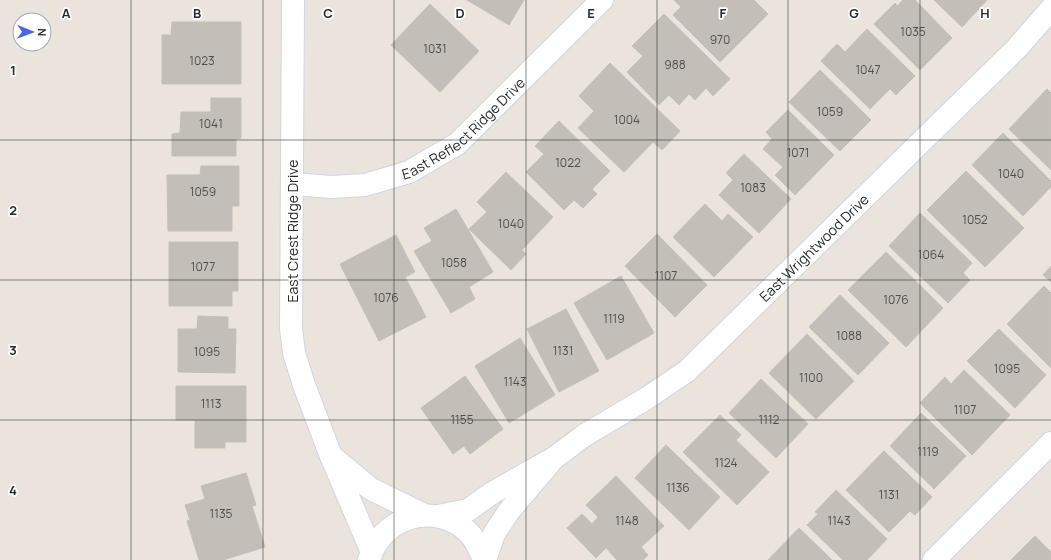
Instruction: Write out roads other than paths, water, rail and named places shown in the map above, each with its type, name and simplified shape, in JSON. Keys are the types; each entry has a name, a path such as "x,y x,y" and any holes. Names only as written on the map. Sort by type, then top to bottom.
{"street":[{"name":"East Crest Ridge Drive","path":"293,0 291,329 294,353 304,386 370,555"},
{"name":"East Reflect Ridge Drive","path":"292,184 332,187 365,185 409,172 457,144 602,0"},
{"name":"East Wrightwood Drive","path":"370,555 380,536 393,525 408,518 468,510 492,494 554,458 585,435 647,398 687,371 1017,48 1051,9"},
{"path":"934,560 1051,443"},
{"name":"East Crest Ridge Drive","path":"331,456 371,489 431,516 454,522 468,532 478,545 484,560"},
{"name":"East Wrightwood Drive","path":"484,560 494,534 509,511 554,458"}]}
